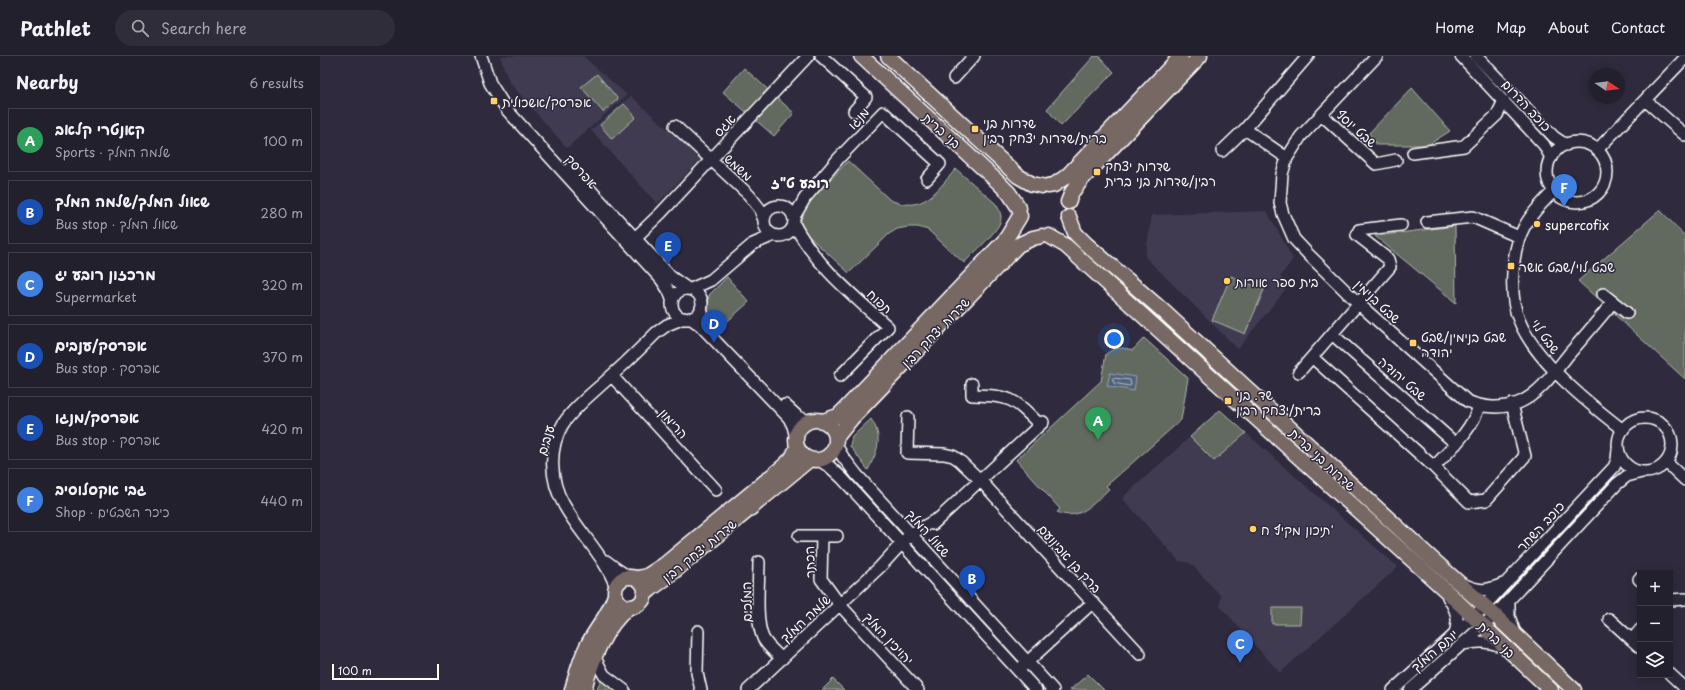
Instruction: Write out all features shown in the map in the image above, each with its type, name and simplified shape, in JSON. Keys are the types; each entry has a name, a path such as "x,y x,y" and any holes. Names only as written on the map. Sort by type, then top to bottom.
{"main road":[{"name":"בני ברית","path":"861,56 998,182 1009,193 1020,212"},
{"name":"בני ברית","path":"888,56 1018,176 1032,184 1045,186"},
{"path":"1181,56 1067,176 1054,185 1034,188 1027,193 1022,200 1020,212 1022,223 1027,229 1034,234 1045,236 1061,229 1069,217 1068,202 1072,192 1082,179 1200,56"},
{"path":"1045,186 1060,191 1068,202"},
{"name":"שדרות יצחק רבין","path":"816,421 838,416 844,410 1006,239 1020,212"},
{"name":"שדרות בני ברית","path":"1069,217 1075,233 1086,244 1162,310 1490,610"},
{"name":"שדרות יצחק רבין","path":"836,441 852,418 1018,246 1033,238 1045,236"},
{"name":"שדרות בני ברית","path":"1045,236 1066,246 1443,588"},
{"path":"816,421 832,428 836,441 829,455 814,460 805,457 796,443 800,427 816,421"},
{"name":"שדרות יצחק רבין","path":"633,578 647,576 664,565 785,465 792,458 796,443"},
{"name":"שדרות יצחק רבין","path":"644,596 650,589 666,578 814,460"},
{"path":"572,690 578,668 588,646 610,609 615,591 621,580 633,578 644,588 644,596 637,605 629,606 619,602 615,591"},
{"name":"בני ברית","path":"1443,588 1551,690"},
{"path":"584,690 595,658 615,621 629,606"},
{"name":"בני ברית","path":"1490,610 1517,638 1574,690"}],"street":[{"name":"אפרסק","path":"481,56 490,83 507,110 635,242 671,277 690,289"},
{"name":"אפרסק","path":"489,56 496,80 513,105 635,242 669,291 672,304"},
{"name":"אגס","path":"635,242 808,56"},
{"path":"821,56 866,97 854,111"},
{"path":"954,78 974,56"},
{"path":"1222,150 1245,129 1308,56"},
{"name":"שבט בנימין","path":"1377,56 1301,136 1287,158 1282,174 1280,203 1294,239 1359,304 1467,401 1479,406 1512,404 1525,399 1546,382 1613,302"},
{"name":"כוכב הדרום","path":"1461,56 1547,148 1551,158"},
{"name":"כוכב הדרום","path":"1476,56 1554,137 1566,145"},
{"path":"1597,150 1685,58"},
{"path":"1645,100 1685,135"},
{"path":"1414,153 1464,146 1497,115 1504,101"},
{"path":"1497,115 1514,111"},
{"name":"מנגו","path":"794,221 805,198 839,158 883,112 940,164 927,179"},
{"name":"שבט יוסף","path":"1322,115 1376,164 1396,160"},
{"name":"משמש","path":"675,126 749,195 760,209 764,221"},
{"path":"1245,129 1287,158"},
{"path":"1582,143 1597,150 1607,165 1605,183 1601,191 1593,198 1583,202 1572,202 1562,198 1554,191 1548,177 1548,169 1551,158 1560,148 1566,145 1582,143"},
{"name":"שבט לוי","path":"1554,191 1526,224 1519,236 1514,252 1512,286 1518,319 1526,336 1565,382 1623,430"},
{"name":"משמש","path":"749,195 775,206"},
{"name":"מנגו","path":"786,207 805,198"},
{"path":"754,244 766,213 775,206 786,207 793,213 794,221 789,232 754,244 711,280 690,289 678,291 672,304 677,315 687,318 700,325 789,418 793,426 796,443"},
{"path":"1426,222 1473,217 1519,236"},
{"path":"764,221 767,230 778,235"},
{"name":"תפוח","path":"794,221 806,245 836,278 888,327 840,376"},
{"path":"1299,372 1390,267 1388,259 1357,235 1359,230 1401,225"},
{"name":"תפוח","path":"778,235 792,238 806,245"},
{"path":"687,318 697,314 711,280"},
{"path":"690,289 698,293 703,317 712,328 794,414 816,421"},
{"path":"1603,294 1627,314"},
{"name":"ענבים","path":"615,591 600,555 562,501 554,480 552,464 556,443 563,425 577,408 656,333 667,320 672,304"},
{"name":"ענבים","path":"656,333 667,325 687,318"},
{"name":"שבט יהודה","path":"1332,334 1456,444"},
{"path":"1312,358 1434,467 1469,502 1486,500 1525,456 1512,404"},
{"name":"הרימון","path":"612,376 716,490"},
{"name":"שלמה המלך","path":"748,690 880,567 937,519 1042,423 1009,399 999,396 972,395 972,384"},
{"path":"1434,467 1456,444 1474,420 1479,406"},
{"name":"ברק בן אבינועם","path":"908,418 907,453 944,454 953,456 959,460 980,480 1140,654"},
{"path":"1646,418 1655,419 1663,424 1671,435 1672,442 1672,449 1666,462 1660,468 1651,472 1642,472 1626,464 1618,449 1618,442 1623,430 1633,421 1646,418"},
{"name":"שאול המלך","path":"836,441 842,456 857,475 1053,690"},
{"name":"כוכב השחר","path":"1478,622 1490,610 1506,583 1614,467 1617,460 1618,449"},
{"name":"שאול המלך","path":"814,460 830,467 842,478 1036,690"},
{"path":"1666,462 1685,480"},
{"name":"כוכב השחר","path":"1490,610 1510,600 1617,484 1627,476 1642,472"},
{"name":"הכתר","path":"799,536 837,536"},
{"name":"הכתר","path":"822,536 821,579 840,605"},
{"name":"ענבים","path":"600,555 618,570 633,578"},
{"name":"המלכים","path":"759,562 760,630 767,644 782,659"},
{"path":"1458,582 1472,588 1484,590 1506,583"},
{"path":"1443,588 1457,614 1457,628 1454,636"},
{"path":"1673,600 1685,599"},
{"path":"1510,600 1509,616 1517,638"},
{"path":"1018,670 1092,603"},
{"name":"יהויכין המלך","path":"840,605 918,690"},
{"path":"1609,619 1636,643"},
{"name":"יותם המלך","path":"1393,690 1454,636 1478,622"},
{"name":"יותם המלך","path":"1410,690 1463,644 1478,622"},
{"path":"698,631 697,673 701,690"},
{"path":"1463,644 1483,641 1505,648"},
{"path":"595,658 604,675 624,690"},
{"path":"1673,677 1685,688"}],"shaded area":[{"path":"500,56 583,56 627,95 567,148 509,82"},
{"path":"631,96 701,159 657,204 591,130"},
{"name":"בית ספר אורות","path":"1267,211 1293,259 1280,277 1289,285 1238,349 1145,257 1152,215"},
{"name":"תיכון מקיף ח'","path":"1220,410 1398,567 1280,673 1220,606 1221,596 1190,563 1179,561 1122,498"}],"green space":[{"path":"1094,56 1099,56 1114,72 1061,126 1047,109"},
{"path":"744,68 794,113 774,136 723,92"},
{"path":"597,74 618,99 603,112 581,87"},
{"path":"1412,88 1450,131 1428,145 1377,145 1369,133"},
{"path":"624,104 636,117 612,139 600,125"},
{"path":"848,161 890,200 902,204 921,202 928,198 956,169 995,203 1001,218 1000,223 986,242 964,263 928,230 918,227 897,229 889,234 849,273 803,231 801,221 806,205"},
{"path":"1660,210 1685,236 1685,379 1578,281"},
{"path":"1455,226 1456,303 1375,236"},
{"path":"1231,276 1264,290 1245,334 1212,320"},
{"path":"727,277 749,302 721,327 708,311 709,295"},
{"path":"1144,338 1188,378 1181,420 1106,486 1109,489 1086,510 1072,515 1057,512 1060,509 1016,460 1101,381 1106,354 1118,348 1133,350"},
{"path":"1220,410 1246,433 1214,461 1190,437"},
{"path":"871,419 877,432 878,445 868,470 850,446 852,437"},
{"path":"1272,608 1301,608 1300,624 1272,624"},
{"path":"1088,674 1104,690 1070,690"},
{"path":"601,679 620,690 597,690"},
{"path":"833,679 844,690 822,690"}],"water":[{"path":"1110,373 1136,377 1134,391 1107,386"}],"place":[{"name":"אפרסק/אשכולית","path":"494,101"},
{"name":"שדרות בני ברית/שדרות יצחק רבין","path":"975,129"},
{"name":"שדרות יצחק רבין/שדרות בני ברית","path":"1097,172"},
{"name":"גבי אקסלוסיב","path":"1564,207"},
{"name":"supercofix","path":"1537,224"},
{"name":"אפרסק/מנגו","path":"668,265"},
{"name":"שבט לוי/שבט אשר","path":"1511,266"},
{"name":"בית ספר אורות","path":"1227,281"},
{"name":"אפרסק/ענבים","path":"714,343"},
{"name":"שבט בנימין/שבט יהודה","path":"1413,343"},
{"name":"שד. בני ברית/יצחק רבין","path":"1228,401"},
{"name":"קאנטרי קלאב","path":"1098,440"},
{"name":"תיכון מקיף ח'","path":"1253,529"},
{"name":"שאול המלך/שלמה המלך","path":"972,598"},
{"name":"מרכזון רובע יג","path":"1240,663"}],"district":[{"name":"רובע ט\"ז","path":"800,182"}]}
